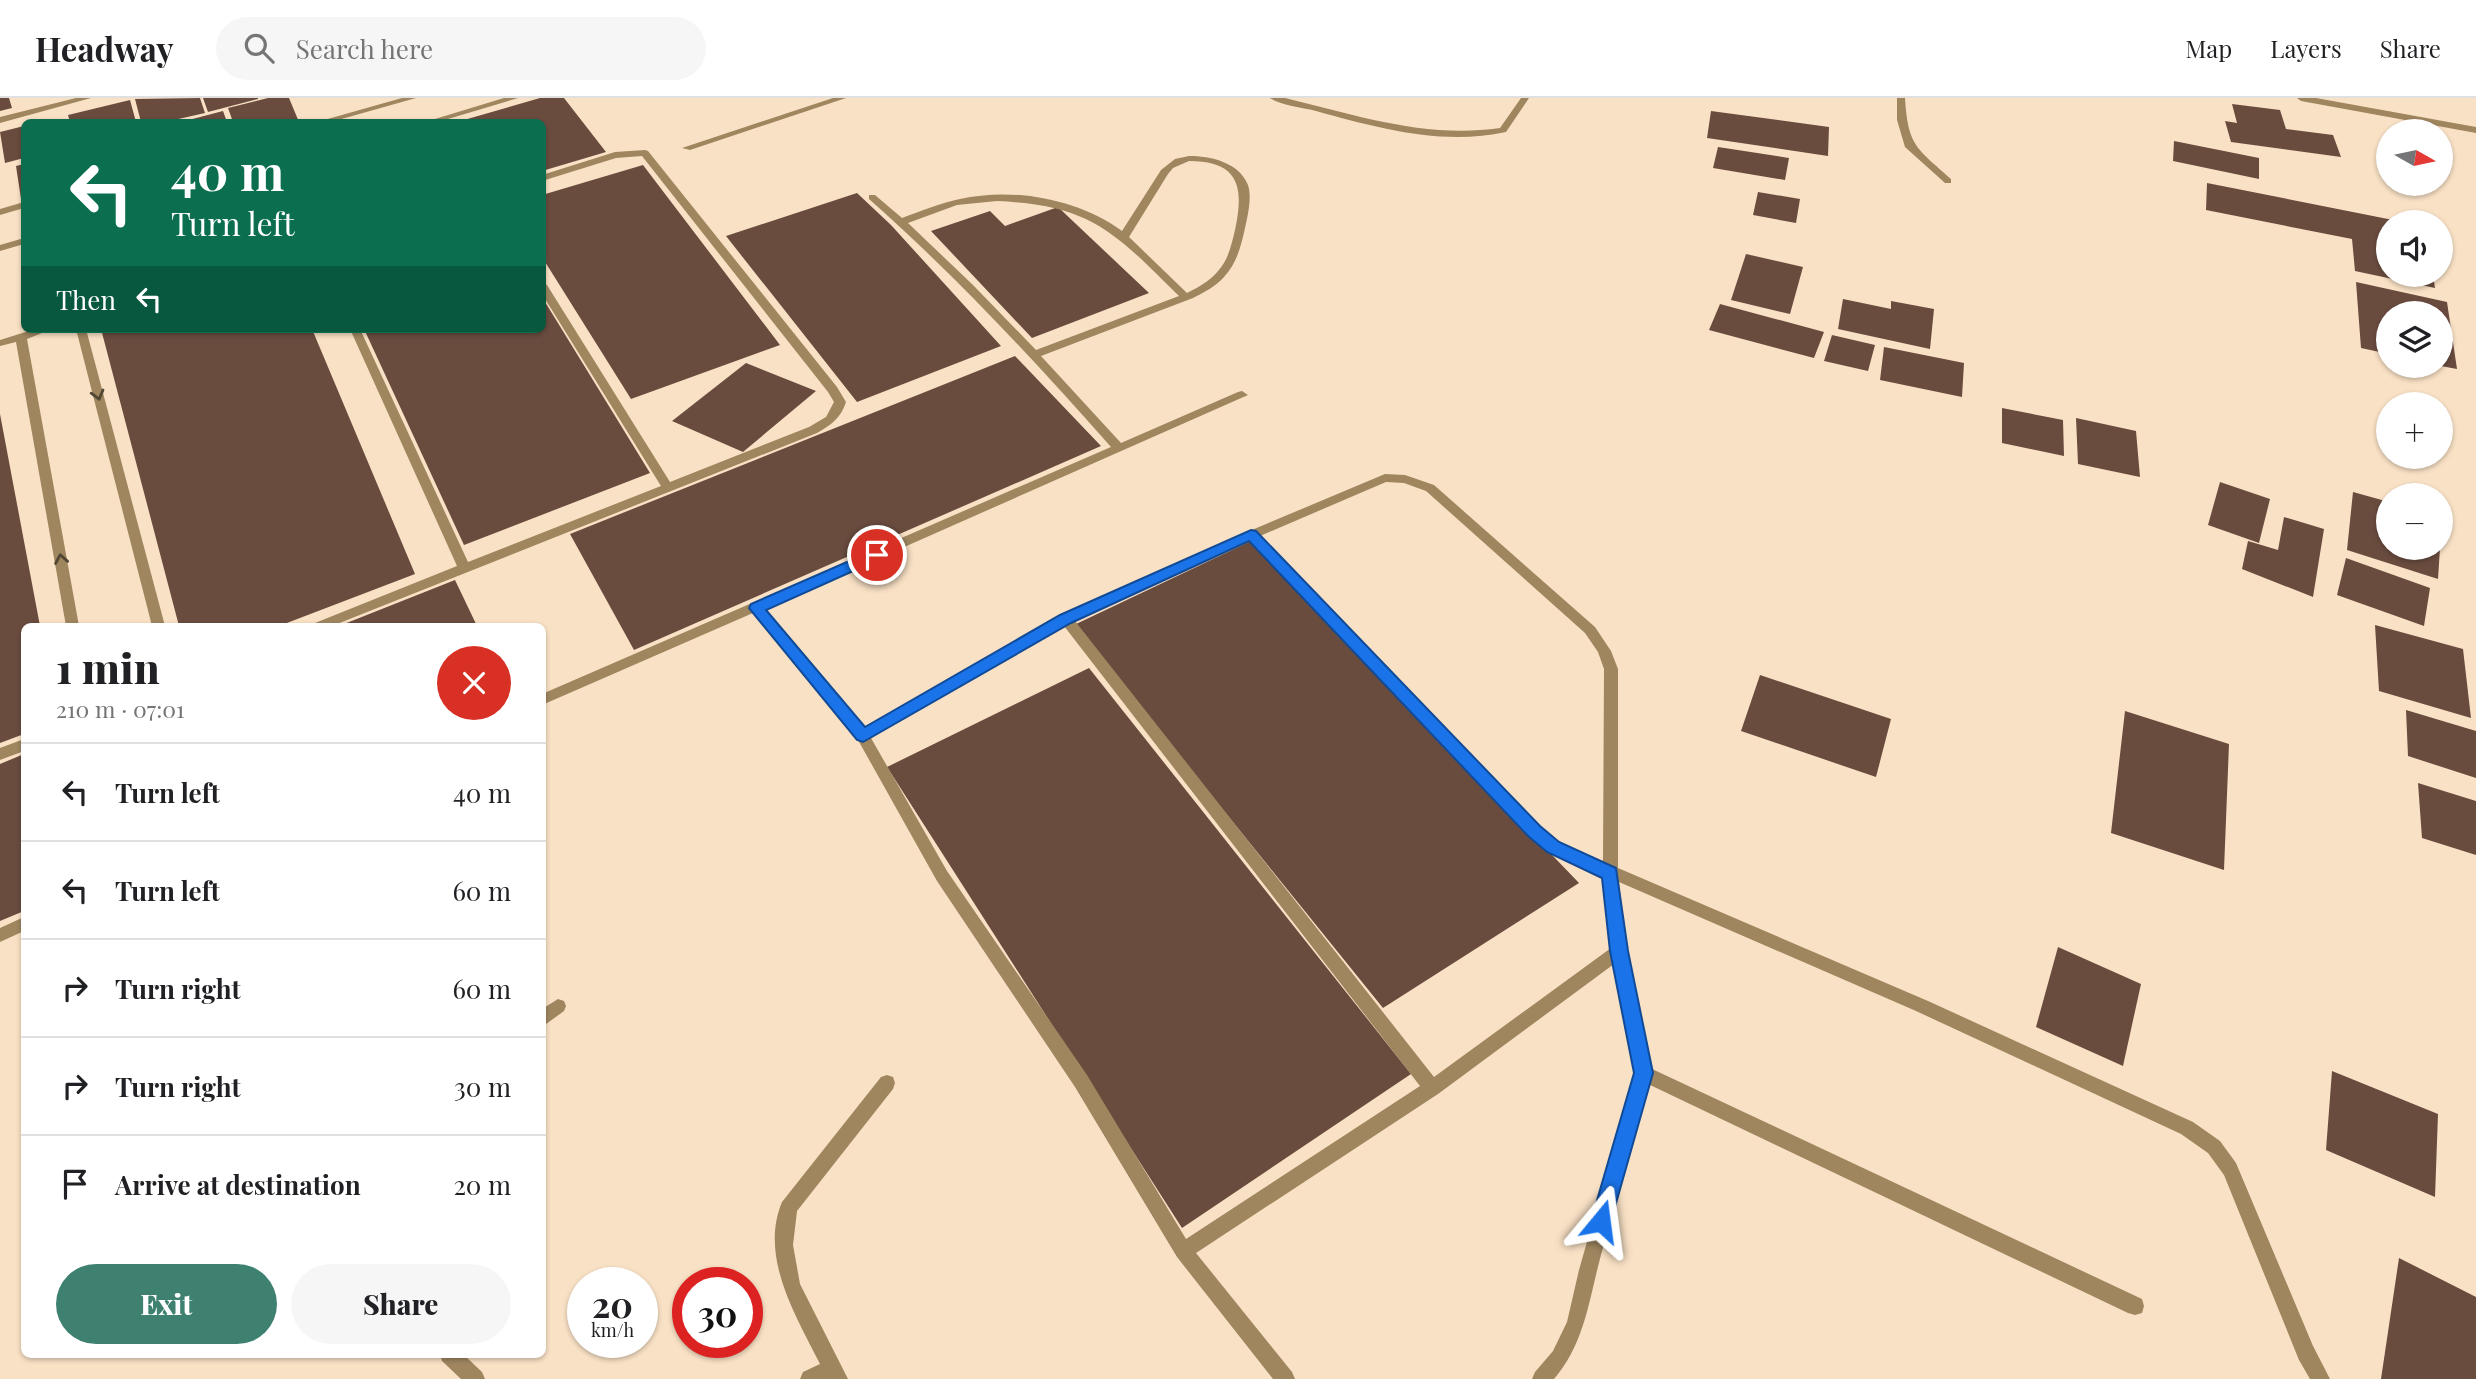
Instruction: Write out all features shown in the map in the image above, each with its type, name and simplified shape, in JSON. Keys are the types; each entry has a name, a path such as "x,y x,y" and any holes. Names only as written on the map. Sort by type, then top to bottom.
{"street":[{"path":"36,98 40,110"},
{"path":"0,120 86,98"},
{"path":"333,119 412,98"},
{"path":"440,119 514,98"},
{"path":"687,148 842,98"},
{"path":"1274,98 1329,107 1418,132 1484,135 1503,130 1525,98"},
{"path":"1901,98 1902,120 1910,147 1948,181"},
{"path":"2301,98 2476,130"},
{"path":"328,623 813,430 831,419 838,411 840,402 645,153 615,155 546,177"},
{"path":"1035,354 1186,297 1212,283 1230,262 1245,195 1242,184 1236,176 1211,160 1201,157 1182,158 1167,168 1124,237"},
{"path":"872,197 902,222 1035,354 1119,449"},
{"path":"902,222 961,201 1001,198 1071,208 1104,222 1124,237 1186,297"},
{"path":"0,212 21,206"},
{"path":"0,248 21,242"},
{"path":"546,291 668,488"},
{"path":"0,343 34,333"},
{"path":"82,333 158,623"},
{"path":"357,333 465,569"},
{"path":"21,337 72,623"},
{"path":"546,698 1242,395"},
{"path":"863,736 1066,619 1385,478 1405,479 1430,488 1590,630 1604,651 1611,669 1610,873 1619,951 1643,1073 1588,1270 1576,1324 1560,1358 1542,1379"},
{"path":"1251,535 1534,831 1553,847 1922,1006 2187,1128 2214,1147 2230,1169 2305,1353 2320,1379"},
{"path":"756,608 863,736 942,876 1081,1081 1183,1251 1285,1379"},
{"path":"1066,619 1432,1088"},
{"path":"0,754 21,746"},
{"path":"0,934 21,925"},
{"path":"1183,1251 1432,1088 1619,951"},
{"path":"546,1016 558,1006"},
{"path":"1643,1073 2135,1306"},
{"path":"810,1379 835,1373 791,1286 784,1245 788,1208 887,1083"},
{"path":"453,1358 475,1379"}],"building":[{"path":"0,98 9,98 12,108 0,111"},
{"path":"200,98 205,113 178,119 140,119 135,99"},
{"path":"203,98 258,98 258,99 208,112"},
{"path":"268,98 289,98 298,119 232,119 228,108"},
{"path":"540,98 564,98 606,152 546,170 546,119 467,119"},
{"path":"130,100 135,119 69,119 68,115"},
{"path":"2232,104 2280,110 2286,129 2333,135 2341,157 2231,142 2225,121 2237,123"},
{"path":"223,111 226,119 192,119"},
{"path":"1711,111 1829,127 1828,156 1707,138"},
{"path":"21,127 21,159 5,163 0,132"},
{"path":"2174,141 2259,158 2259,179 2173,161"},
{"path":"1718,147 1789,158 1785,180 1713,168"},
{"path":"21,165 21,199 16,166"},
{"path":"643,165 780,345 631,399 546,263 546,194"},
{"path":"2207,183 2376,217 2376,275 2355,271 2352,239 2206,210"},
{"path":"1758,192 1800,199 1796,223 1753,215"},
{"path":"857,193 891,225 1001,346 857,402 726,236"},
{"path":"1058,207 1149,293 1032,338 931,231 990,211 1005,226"},
{"path":"1746,254 1803,267 1790,314 1731,300"},
{"path":"2356,282 2442,301 2376,301 2376,351 2361,348"},
{"path":"1843,299 1891,309 1891,301 1934,309 1930,349 1838,329"},
{"path":"546,304 650,473 464,545 366,333 546,333"},
{"path":"1720,304 1824,332 1814,358 1709,330"},
{"path":"102,333 314,333 415,574 287,623 178,623"},
{"path":"1832,335 1875,345 1868,371 1824,361"},
{"path":"2453,342 2457,369 2453,368"},
{"path":"1884,347 1964,363 1962,397 1880,380"},
{"path":"1015,356 1101,446 634,650 570,534"},
{"path":"746,363 816,391 743,452 672,421"},
{"path":"2002,408 2063,420 2064,456 2002,443"},
{"path":"0,414 39,623 21,623 21,735 0,743"},
{"path":"2076,418 2136,431 2140,477 2078,464"},
{"path":"2220,482 2270,499 2259,543 2208,525"},
{"path":"2353,492 2376,498 2376,559 2347,550"},
{"path":"2284,517 2324,529 2313,597 2242,569 2248,541 2278,550"},
{"path":"1251,541 1579,883 1383,1008 1074,625"},
{"path":"2346,558 2430,588 2424,626 2337,595"},
{"path":"2378,560 2439,560 2438,579"},
{"path":"455,580 476,623 347,623"},
{"path":"2375,625 2463,649 2471,718 2379,691"},
{"path":"1089,668 1411,1074 1182,1228 887,767"},
{"path":"1760,675 1891,719 1876,777 1741,731"},
{"path":"2406,710 2476,731 2476,778 2408,756"},
{"path":"2125,711 2229,744 2224,870 2111,833"},
{"path":"21,755 21,912 0,921 0,764"},
{"path":"2418,783 2476,801 2476,855 2422,838"},
{"path":"2058,947 2141,984 2123,1066 2036,1027"},
{"path":"2332,1071 2438,1114 2435,1197 2326,1150"},
{"path":"2399,1258 2476,1297 2476,1379 2381,1379"}],"route":[{"path":"877,555 756,608 863,736 1066,619 1251,535 1534,831 1553,847 1610,873 1619,951 1633,1010 1643,1073 1601,1221"}]}
